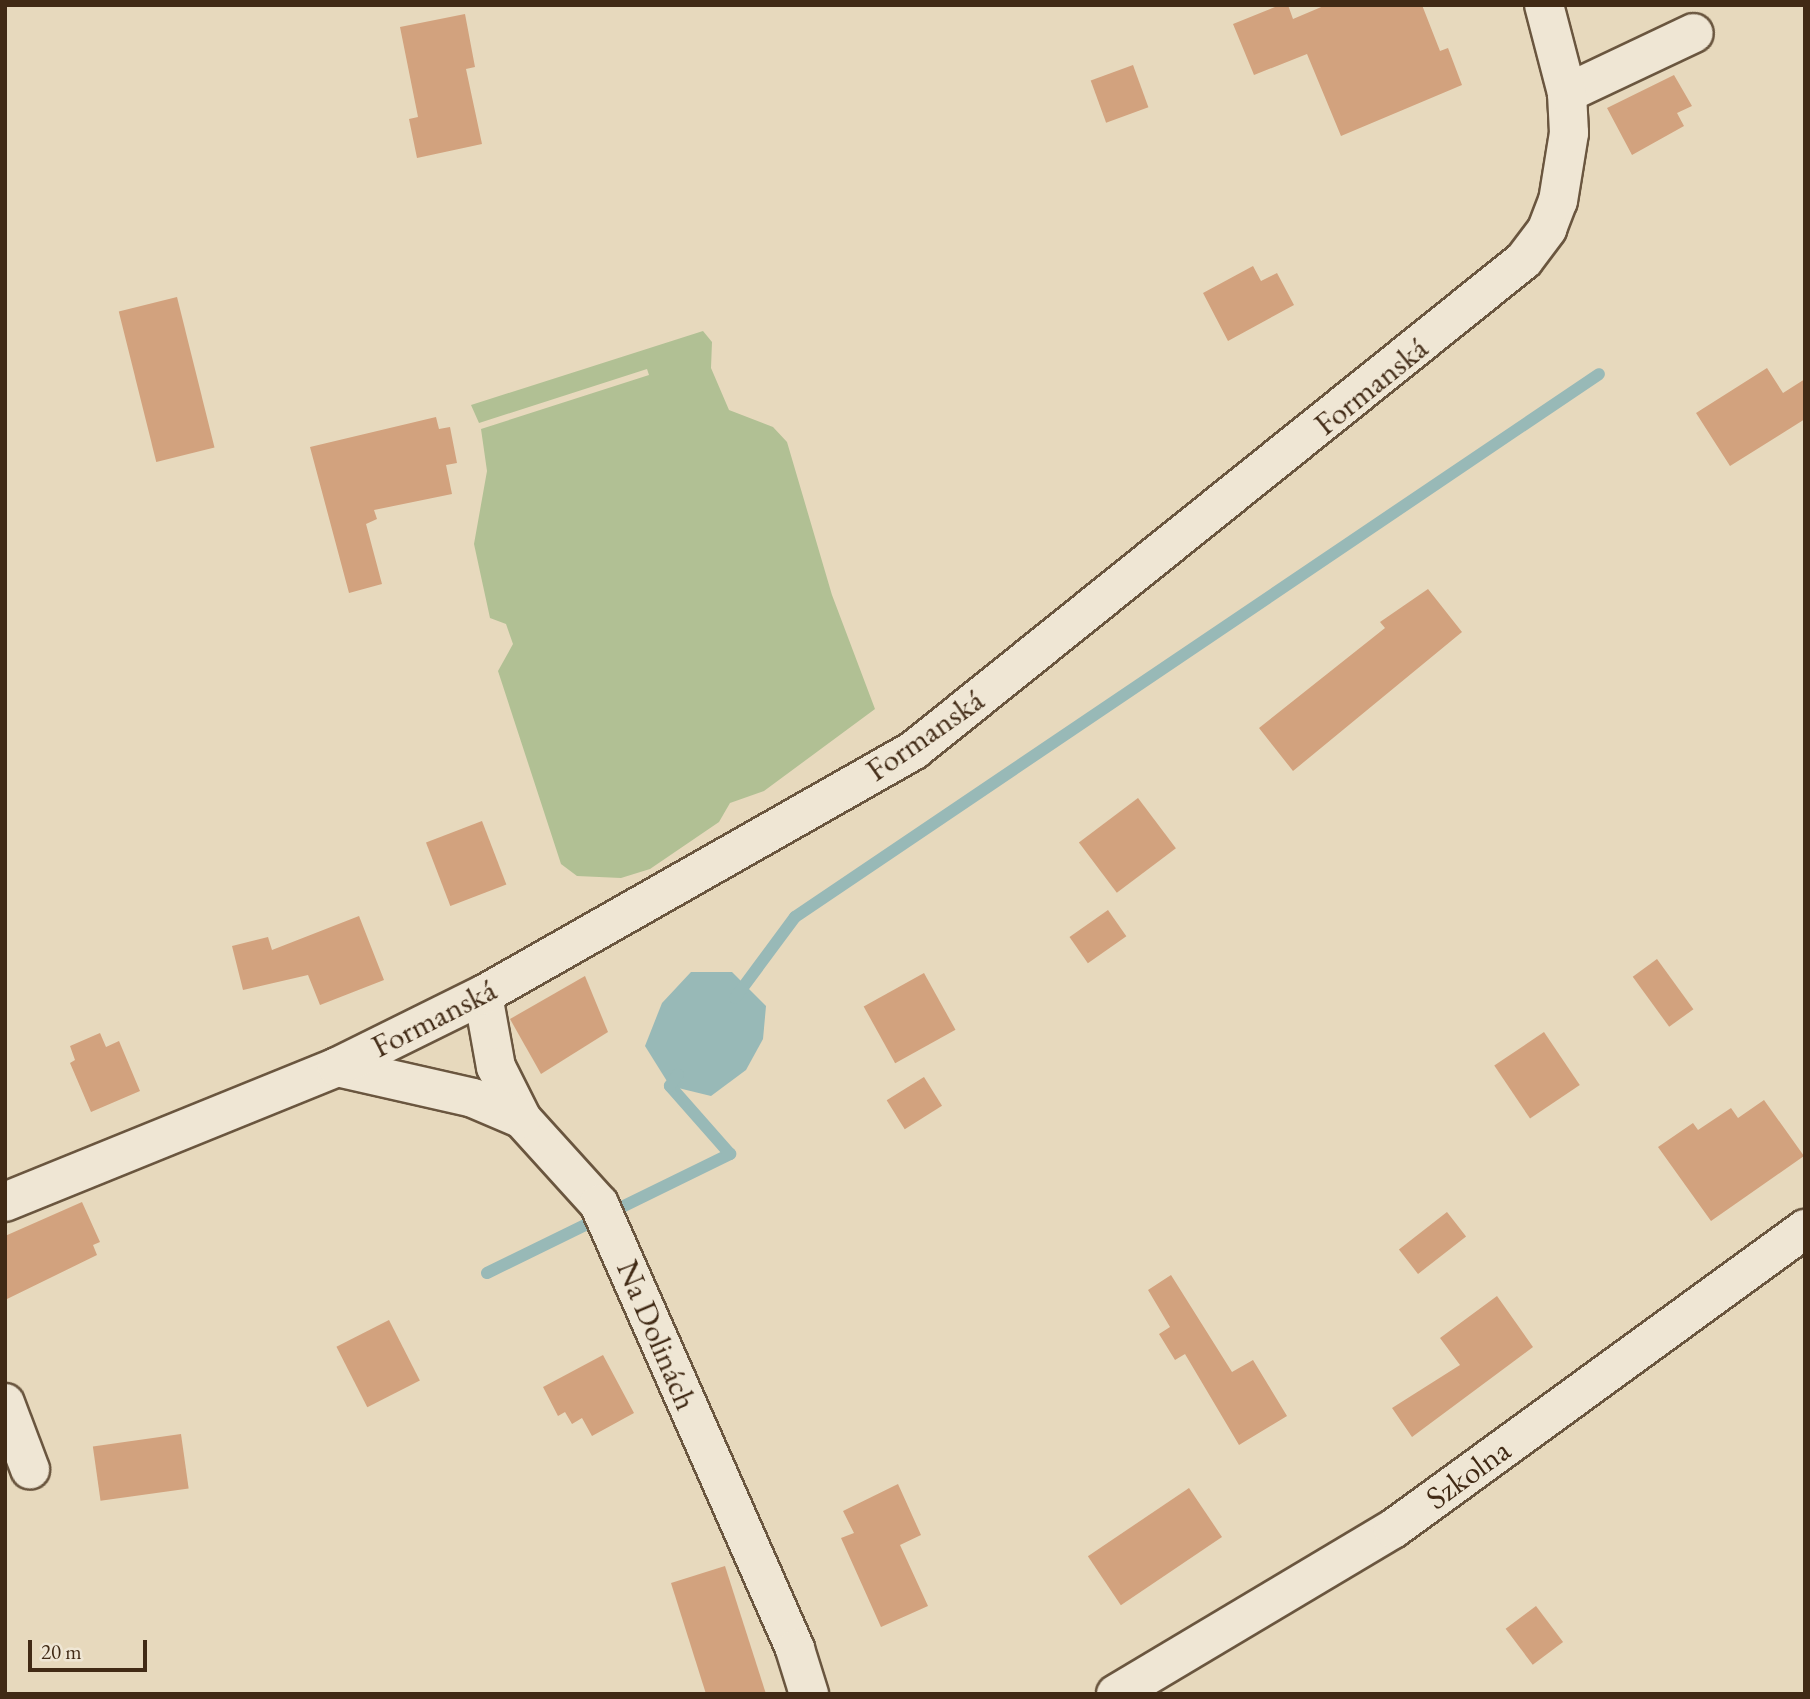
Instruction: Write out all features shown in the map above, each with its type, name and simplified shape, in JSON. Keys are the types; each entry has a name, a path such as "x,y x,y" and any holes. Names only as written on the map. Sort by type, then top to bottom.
{"street":[{"name":"Formanská","path":"5,1202 337,1066 484,995 914,750 1497,285 1536,245 1558,201 1570,133 1567,93 1544,5"},
{"path":"1567,93 1694,33"},
{"name":"Na Dolinách","path":"484,995 496,1067 522,1119 599,1204 795,1649 809,1694"},
{"path":"337,1066 473,1098 522,1119"},
{"name":"Szkolna","path":"1116,1694 1393,1529 1805,1229"},
{"path":"5,1403 30,1469"}],"green space":[{"path":"703,331 712,342 711,368 729,410 773,427 787,442 832,595 875,709 764,791 730,803 719,822 650,869 621,878 577,876 561,864 498,671 513,644 506,624 490,618 474,544 487,471 481,429 649,375 647,369 479,423 471,405"}],"water":[{"path":"691,972 732,972 766,1006 763,1039 746,1070 711,1096 670,1086 645,1046 662,1003"}],"building":[{"path":"1280,5 1288,5 1293,19 1326,5 1422,5 1440,51 1448,48 1462,85 1341,136 1307,54 1254,75 1233,24"},
{"path":"465,14 475,67 466,69 482,144 417,158 409,119 418,117 400,27"},
{"path":"1133,65 1148,107 1106,123 1091,80"},
{"path":"1674,75 1692,106 1677,113 1684,126 1632,155 1607,108"},
{"path":"1253,266 1261,281 1277,273 1294,305 1228,341 1203,293"},
{"path":"177,297 214,447 156,462 119,312"},
{"path":"1767,368 1783,393 1805,379 1805,419 1730,466 1696,413"},
{"path":"436,417 439,429 450,427 457,463 446,465 452,494 374,510 377,519 366,524 382,584 349,593 310,447"},
{"path":"1428,589 1462,632 1293,771 1259,728 1385,628 1380,622"},
{"path":"1138,798 1176,848 1117,893 1079,843"},
{"path":"482,821 506,884 450,906 426,843"},
{"path":"1108,910 1126,936 1088,963 1069,937"},
{"path":"359,916 384,980 320,1005 308,975 243,990 232,946 268,937 272,950"},
{"path":"1657,959 1693,1009 1669,1027 1633,977"},
{"path":"924,973 956,1030 895,1063 864,1006"},
{"path":"585,976 608,1032 541,1074 510,1019"},
{"path":"1544,1032 1580,1085 1530,1119 1494,1066"},
{"path":"100,1033 106,1047 119,1041 140,1091 91,1112 70,1063 75,1060 70,1046"},
{"path":"924,1077 942,1106 905,1129 887,1100"},
{"path":"1764,1100 1804,1156 1711,1221 1658,1147 1693,1123 1698,1130 1731,1108 1738,1118"},
{"path":"82,1202 100,1242 93,1245 97,1255 5,1300 5,1236"},
{"path":"1447,1212 1466,1236 1418,1274 1399,1250"},
{"path":"1171,1275 1232,1372 1253,1360 1287,1416 1239,1445 1185,1354 1175,1360 1159,1334 1170,1327 1148,1290"},
{"path":"1497,1296 1533,1347 1412,1437 1392,1408 1460,1365 1440,1338"},
{"path":"389,1320 420,1381 367,1407 336,1347"},
{"path":"603,1355 634,1413 592,1436 582,1418 572,1424 565,1412 558,1416 543,1387"},
{"path":"181,1434 189,1488 101,1501 93,1446"},
{"path":"898,1484 921,1535 900,1545 928,1606 881,1627 841,1538 854,1533 843,1511"},
{"path":"1189,1488 1222,1537 1121,1605 1088,1556"},
{"path":"725,1566 766,1694 706,1694 671,1583"},
{"path":"1536,1606 1563,1642 1533,1665 1506,1629"}],"waterway":[{"path":"735,998 795,917 1599,374"},
{"path":"487,1273 730,1154 670,1086 678,1074"}]}
